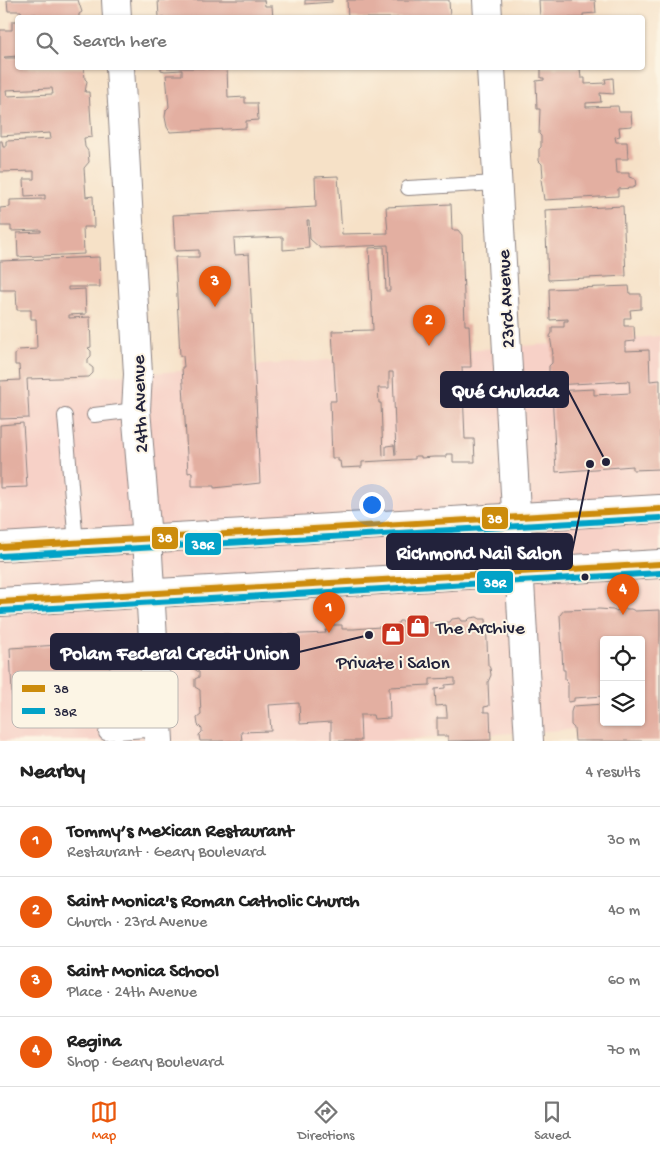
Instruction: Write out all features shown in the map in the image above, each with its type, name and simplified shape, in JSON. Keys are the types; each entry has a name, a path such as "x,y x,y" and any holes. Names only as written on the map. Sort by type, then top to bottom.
{"street":[{"path":"116,0 117,15"},
{"path":"487,0 488,15"},
{"name":"24th Avenue","path":"120,70 138,374 136,410 147,538 155,671"},
{"name":"23rd Avenue","path":"491,70 529,741"},
{"path":"0,547 660,509"},
{"path":"0,602 660,564"}],"lane":[{"path":"408,188 497,183"},
{"path":"94,415 136,410"},
{"path":"65,416 76,543"},
{"path":"106,733 159,735"}],"shaded area":[{"path":"660,336 660,724 645,725 645,636 600,636 600,726 627,726 383,741 0,741 0,382 138,374"}],"building":[{"path":"7,0 78,0 82,12 79,15 22,15 21,11 8,11"},
{"path":"158,0 264,0 265,6 272,6 273,15 159,15"},
{"path":"305,0 332,0 332,2 305,4"},
{"path":"347,0 449,0 450,15 348,15"},
{"path":"539,0 595,0 596,13 583,15 540,15"},
{"path":"12,21 15,21 15,56 4,57 15,58 15,70 84,70 87,81 85,92 89,92 92,137 84,138 89,162 84,168 86,197 93,196 94,227 83,227 84,254 18,257 17,233 41,232 41,230 11,231 11,226 0,226 0,208 10,207 10,200 45,199 45,195 25,196 24,179 34,179 34,171 0,172 0,141 2,141 3,147 6,147 6,141 51,139 50,133 0,136 0,30 12,30","holes":["52,88 53,94 7,96 6,90"]},
{"path":"182,70 227,70 228,98 245,97 245,103 257,103 258,120 246,121 246,128 170,132 165,117 166,110 169,107 166,75 182,75"},
{"path":"541,70 580,70 581,78 585,78 585,84 606,83 605,79 613,78 614,94 600,93 601,102 586,103 586,107 618,106 619,112 631,112 632,126 619,127 620,136 615,137 616,142 627,142 628,159 616,159 617,173 629,173 629,177 635,179 636,186 618,189 618,196 544,200 541,179 543,177 542,164 539,161 539,149 541,147 541,136 539,134 540,109 537,109 536,81 544,80 544,78 541,78"},
{"path":"338,176 342,234 388,233 386,207 451,204 452,230 458,230 462,235 465,325 469,325 471,367 462,367 465,439 474,439 475,462 453,462 453,454 446,454 446,457 421,458 421,456 415,456 415,459 362,462 362,467 341,468 338,458 332,458 330,401 336,401 332,331 373,330 369,248 384,247 386,291 390,291 388,245 320,248 310,239 309,220 307,220 309,248 283,250 283,237 234,239 235,255 249,254 260,483 214,488 214,486 192,486 192,472 188,473 182,367 184,367 183,356 180,356 175,257 199,257 199,250 175,251 173,215 316,207 315,177","holes":["389,372 393,372 396,455 394,445 386,446 386,455 383,456 381,403 379,403 378,388 389,388"]},
{"path":"623,206 626,276 548,280 545,210"},
{"path":"99,257 100,287 68,287 68,290 85,289 86,314 69,315 69,318 90,317 91,347 88,348 91,351 91,356 88,359 88,364 93,368 93,373 89,377 27,379 29,418 0,419 0,381 20,380 19,365 15,365 15,355 18,350 37,349 36,319 31,319 31,310 17,310 16,290 0,290 0,261"},
{"path":"629,286 630,294 641,294 641,309 630,310 631,318 624,318 624,326 634,326 635,341 625,342 625,351 649,350 650,381 660,380 660,469 633,470 633,466 556,472 552,391 594,389 594,395 630,393 629,381 553,385 553,378 549,376 549,366 552,363 553,354 550,336 552,327 564,327 564,321 568,321 568,319 550,320 549,289"},
{"path":"23,423 27,487 0,488 0,425"},
{"path":"564,610 660,610 660,741 575,741 574,728 571,725 573,706 600,704 600,726 645,726 645,636 600,636 600,696 574,698 574,701 568,702 568,683 565,680 565,670 563,670 560,615"},
{"path":"460,618 462,621 467,621 470,618 486,619 488,665 491,675 488,682 489,706 484,707 484,712 490,712 491,740 448,741 448,736 437,736 437,718 447,718 447,714 446,705 436,706 435,689 455,684 455,678 430,679 430,685 389,687 390,718 374,719 373,715 360,715 361,741 331,741 331,722 300,724 299,703 269,705 271,731 241,732 242,741 200,741 199,735 202,729 198,725 197,718 201,715 200,690 195,687 195,679 199,677 199,672 194,669 194,662 198,659 198,654 193,650 193,643 198,638 200,639 208,635 211,638 220,638 223,634 228,634 232,637 326,633 325,630 330,630 330,625 342,625 342,629 354,629 392,626 397,625 399,621 407,621 410,624 425,620 428,623 450,622 452,619"},
{"path":"108,642 110,671 12,671 12,695 10,648"}],"transit line":[{"name":"38","path":"0,547 660,509"},
{"name":"38R","path":"1,556 660,518"},
{"name":"38","path":"0,602 660,564"},
{"name":"38R","path":"1,611 660,573"}],"place":[{"name":"Saint Monica School","path":"215,307"},
{"name":"Saint Monica's Roman Catholic Church","path":"429,346"},
{"name":"Qué Chulada","path":"606,462"},
{"name":"Richmond Nail Salon","path":"590,464"},
{"name":"Regina","path":"623,615"},
{"name":"The Archive","path":"418,626"},
{"name":"Tommy’s Mexican Restaurant","path":"329,633"},
{"name":"Private i Salon","path":"393,634"},
{"name":"Polam Federal Credit Union","path":"369,635"}]}
